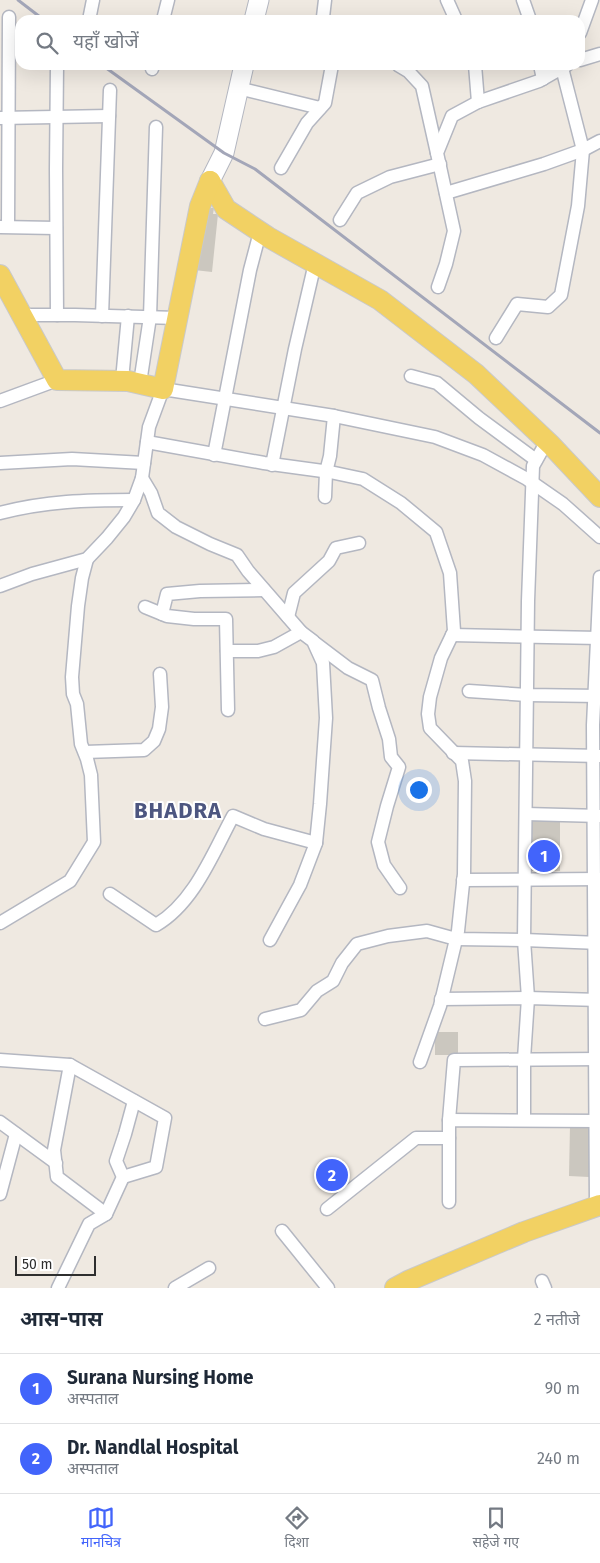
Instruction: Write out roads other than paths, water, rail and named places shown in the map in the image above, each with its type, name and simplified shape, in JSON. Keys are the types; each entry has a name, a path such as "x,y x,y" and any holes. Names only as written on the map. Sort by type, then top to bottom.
{"main road":[{"path":"255,15 259,0"},
{"path":"0,275 57,380 131,382 162,389 200,206 224,153 243,70"},
{"path":"210,181 226,209 260,232 380,300 476,374 547,441 600,497"},
{"path":"395,1288 524,1232 598,1206"}],"street":[{"path":"90,15 93,0"},
{"path":"164,15 168,0"},
{"path":"322,15 325,0"},
{"path":"447,0 454,15"},
{"path":"523,0 528,15"},
{"path":"585,19 592,0"},
{"path":"9,17 5,117 4,227 56,228"},
{"path":"585,58 600,54"},
{"path":"57,70 57,315"},
{"path":"281,168 307,123 325,103 331,70"},
{"path":"405,70 422,86 454,231 438,287"},
{"path":"475,70 478,102"},
{"path":"541,70 543,78"},
{"path":"438,159 452,116 478,102 543,78 558,70"},
{"path":"496,338 517,304 548,307 561,295 578,206 583,150 565,70"},
{"path":"238,88 320,108"},
{"path":"102,316 110,90"},
{"path":"5,117 109,116"},
{"path":"131,382 150,317 156,127"},
{"path":"446,193 583,150 600,141"},
{"path":"340,220 357,193 390,177 438,159"},
{"path":"214,455 248,279 260,232"},
{"path":"272,465 315,263"},
{"path":"22,316 177,318"},
{"path":"128,316 131,382"},
{"path":"411,376 437,383 479,418 536,460"},
{"path":"0,401 57,380"},
{"path":"0,923 70,882 94,842 91,775 81,744 72,677 82,578 87,560 113,531 134,500 142,478 149,427 162,389 334,416 435,437 483,455 527,479 563,504 600,536"},
{"path":"325,496 326,472 330,456 334,416"},
{"path":"524,1120 524,1059 528,998 524,940 527,637 532,483 533,466 547,441"},
{"path":"147,442 363,480 401,503 436,532 450,573 454,631 441,658 430,697 428,714 430,728 462,761 465,781 463,880 456,939 441,1000 420,1062"},
{"path":"0,463 72,459 144,463"},
{"path":"142,478 158,513 176,527 237,555 248,571 301,632 348,668 372,680 390,739 391,756 399,767 378,842 384,865 400,888"},
{"path":"0,513 26,506 66,501 134,500"},
{"path":"288,617 294,592 330,561 336,548 359,544"},
{"path":"0,586 32,574 87,560"},
{"path":"598,1206 596,756 600,577"},
{"path":"162,614 167,594 200,591 264,590"},
{"path":"145,607 167,616 194,619 226,619 228,710"},
{"path":"226,651 258,651 274,647 301,632"},
{"path":"452,635 598,638"},
{"path":"270,940 300,885 316,843 326,718 322,663 313,641"},
{"path":"84,752 144,750 154,741 159,729 162,707 160,674"},
{"path":"469,692 597,696"},
{"path":"453,753 596,756"},
{"path":"526,814 596,816"},
{"path":"110,894 156,925 165,919 192,891 233,816 264,829 316,843"},
{"path":"463,880 597,879"},
{"path":"264,1019 301,1010 317,991 333,981 342,963 357,944 388,936 427,931 456,939 597,943"},
{"path":"441,1000 528,998 597,1000"},
{"path":"448,1202 449,1120 454,1060 598,1059"},
{"path":"0,1060 70,1064 165,1118 156,1167 123,1178 106,1214 89,1224 58,1288"},
{"path":"70,1064 54,1150 57,1177 106,1214"},
{"path":"123,1178 116,1161 134,1101"},
{"path":"449,1120 597,1121"},
{"path":"0,1122 56,1162"},
{"path":"0,1194 16,1134"},
{"path":"327,1208 416,1138 449,1138"},
{"path":"282,1231 328,1288"},
{"path":"175,1288 209,1268"}],"railway":[{"path":"18,0 38,15"},
{"path":"109,70 224,153 255,169 600,433"}],"place":[{"name":"Surana Nursing Home","path":"544,856"},
{"name":"Dr. Nandlal Hospital","path":"332,1175"}],"district":[{"name":"BHADRA","path":"178,810"}]}
